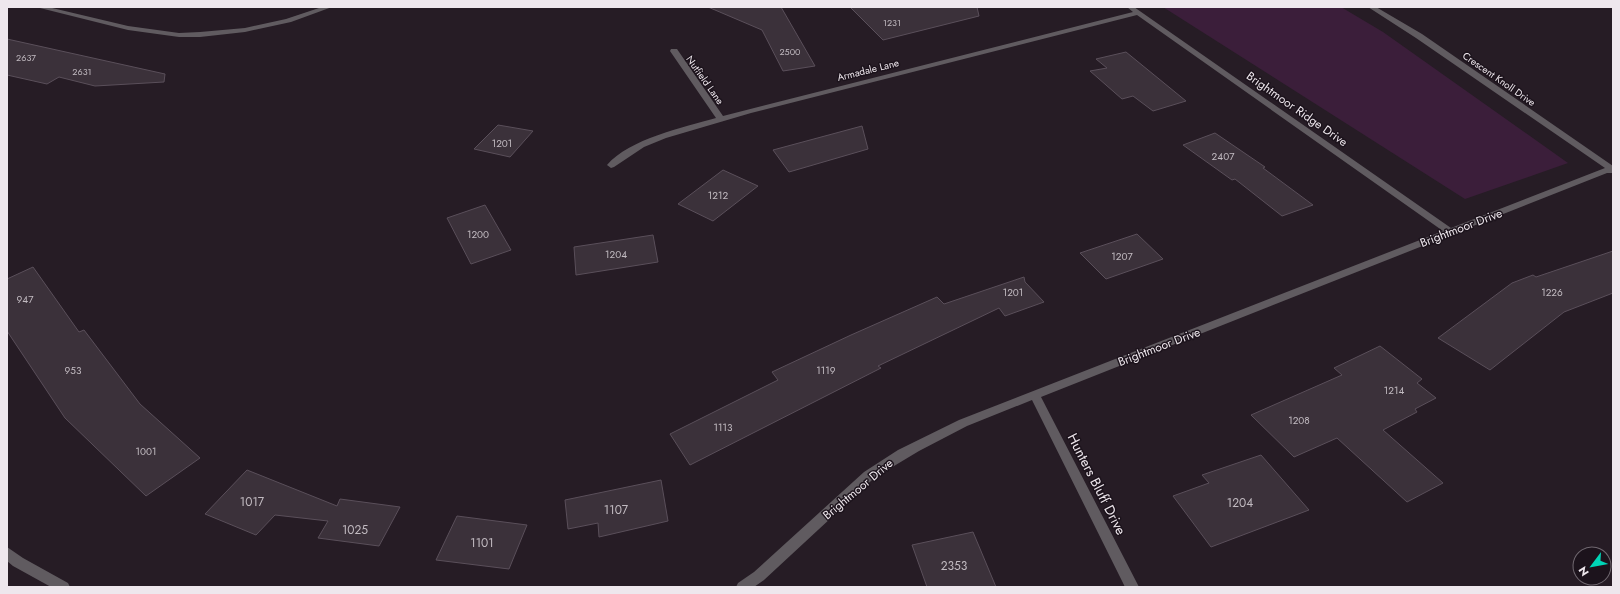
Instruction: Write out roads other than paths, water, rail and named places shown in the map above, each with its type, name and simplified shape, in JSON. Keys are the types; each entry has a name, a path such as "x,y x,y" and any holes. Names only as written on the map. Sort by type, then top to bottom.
{"street":[{"path":"39,7 158,33 198,34 268,25 329,7"},
{"name":"Brightmoor Ridge Drive","path":"1130,7 1450,232"},
{"name":"Crescent Knoll Drive","path":"1371,7 1419,36 1613,170"},
{"name":"Armadale Lane","path":"611,165 642,145 664,136 721,119 1138,12"},
{"name":"Nutfield Lane","path":"674,51 721,119"},
{"name":"Brightmoor Drive","path":"743,587 759,576 868,476 887,462 909,449 963,423 1605,171 1613,170"},
{"name":"Hunters Bluff Drive","path":"1036,395 1132,587"},
{"path":"7,553 18,562 63,587"}]}
